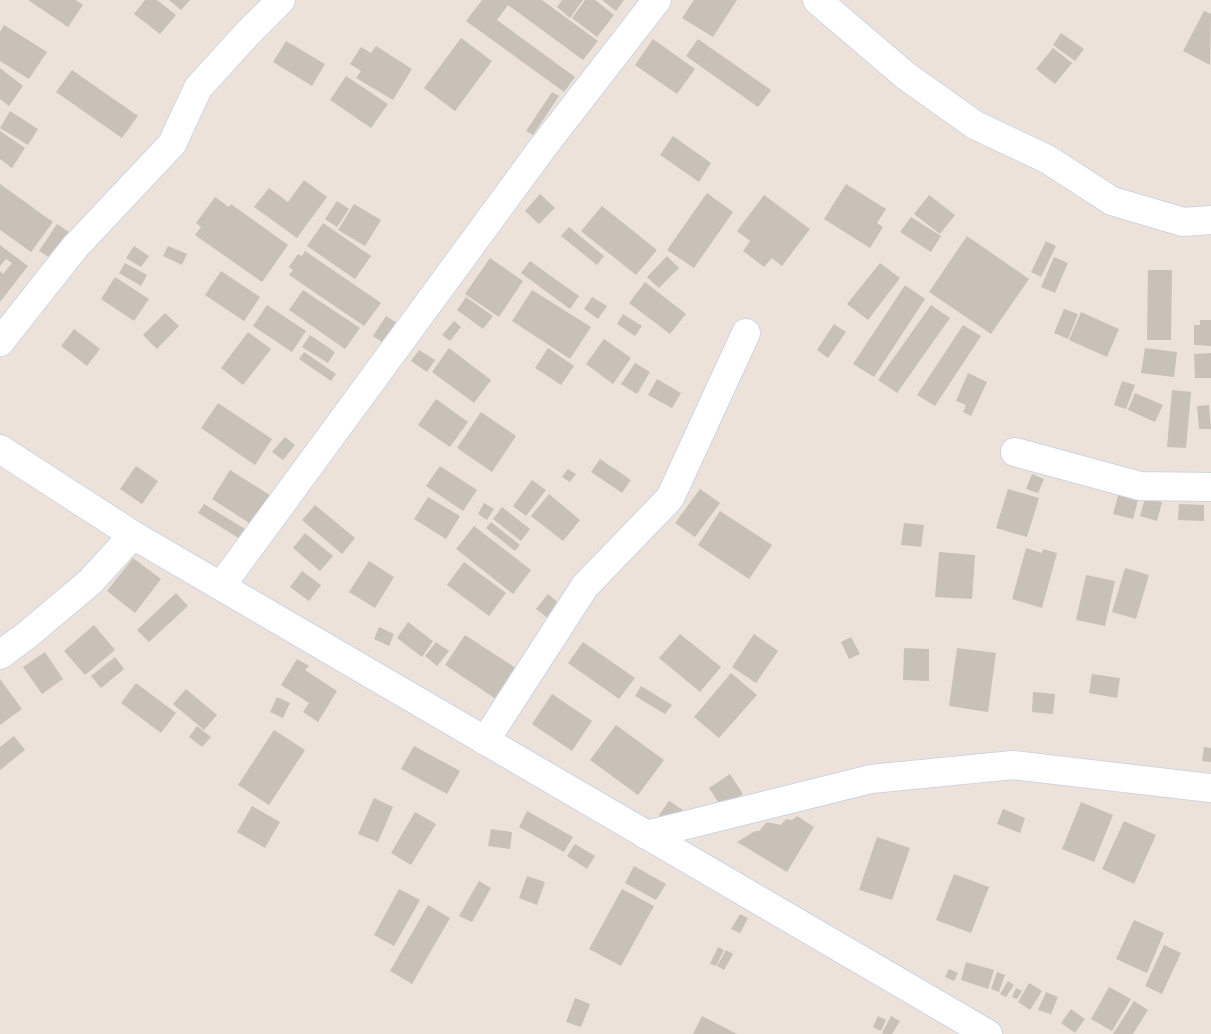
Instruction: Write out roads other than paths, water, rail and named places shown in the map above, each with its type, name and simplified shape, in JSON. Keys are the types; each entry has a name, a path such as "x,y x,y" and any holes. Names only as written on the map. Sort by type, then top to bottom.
{"street":[{"path":"0,342 75,247 172,144 198,88 281,0"},
{"path":"221,586 543,147 658,0"},
{"path":"817,0 906,76 976,125 1047,159 1112,201 1183,222 1211,220"},
{"path":"485,741 586,586 670,498 746,333"},
{"path":"0,449 133,535 988,1034"},
{"path":"1015,452 1140,486 1211,487"},
{"path":"0,654 27,635 90,582 133,535"},
{"path":"646,835 871,779 1013,765 1211,788"}]}
